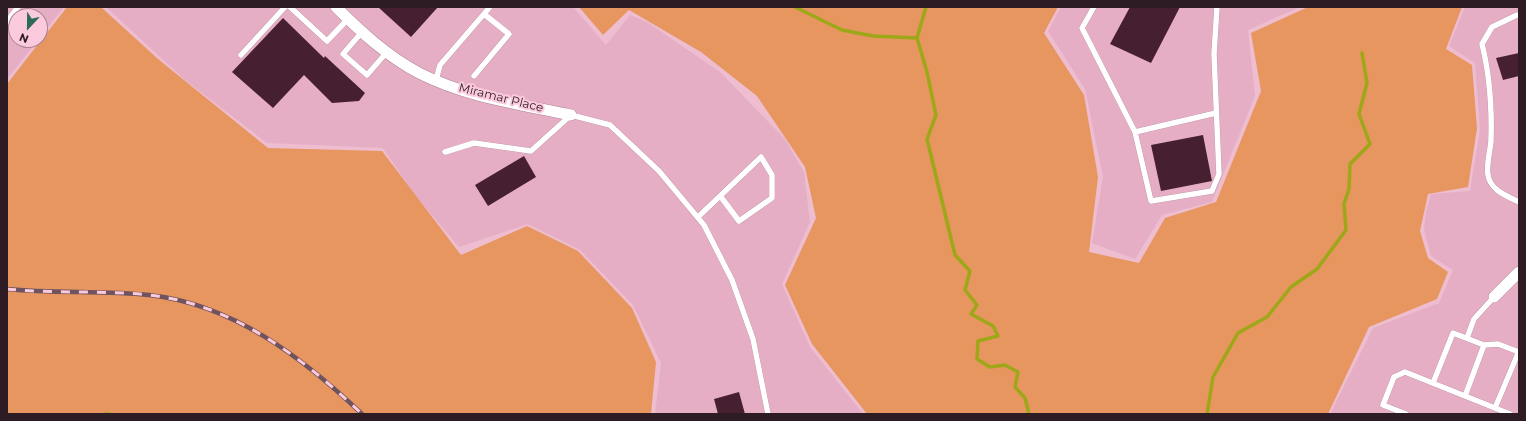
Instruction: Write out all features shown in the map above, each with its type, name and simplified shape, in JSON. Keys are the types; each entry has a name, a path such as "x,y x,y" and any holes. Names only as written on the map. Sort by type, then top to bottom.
{"street":[{"name":"Miramar Place","path":"336,7 362,32 387,52 419,72 436,80 457,89 489,98 571,114"},
{"path":"1494,297 1519,274"}],"lane":[{"path":"7,22 18,7"},
{"path":"241,55 285,7"},
{"path":"290,7 327,41 348,18"},
{"path":"436,80 440,65 490,7"},
{"path":"1094,7 1082,28 1135,132 1151,201 1212,191 1219,174 1214,54 1217,7"},
{"path":"474,76 509,34 484,14"},
{"path":"1517,15 1492,27 1482,44 1487,65 1491,98 1491,141 1488,176 1497,191 1519,202"},
{"path":"362,32 343,54 367,75 387,52"},
{"path":"1135,132 1216,113"},
{"path":"445,152 474,143 531,151 571,114 610,125 658,171 698,217 732,280 753,340 768,414"},
{"path":"698,217 761,158 772,175 772,198 739,221 721,197"},
{"path":"1467,338 1474,319 1494,297"},
{"path":"1434,383 1453,333 1484,345 1498,344 1519,351 1495,408"},
{"path":"1464,396 1484,345"},
{"path":"1406,414 1383,405 1394,377 1405,372 1510,414"}],"shaded area":[{"path":"7,7 64,7 48,27 48,8 8,8 8,48 32,48 7,79"},
{"path":"67,7 101,7 158,59 268,148 382,151 461,255 527,226 578,251 632,308 656,362 651,414 7,414 7,84 35,48 48,48 48,31"},
{"path":"106,7 573,7 606,45 630,15 647,22 720,72 784,138 804,172 810,222 782,284 810,347 863,414 655,414 661,363 633,305 580,250 528,224 459,247 414,194 383,148 267,143 185,80"},
{"path":"579,7 1058,7 1044,33 1084,95 1098,177 1089,252 1139,263 1165,218 1216,202 1261,91 1251,33 1308,7 1462,7 1446,49 1472,65 1477,128 1468,187 1428,194 1420,231 1428,258 1448,272 1437,299 1369,327 1328,414 867,414 812,344 785,285 816,218 805,167 757,96 701,52 629,10 603,35"},
{"path":"1061,7 1300,7 1248,30 1255,96 1212,202 1162,215 1135,259 1092,243 1103,177 1085,89 1048,31"},
{"path":"1465,7 1519,7 1519,414 1330,414 1373,328 1439,303 1453,270 1431,256 1424,230 1426,212 1431,194 1470,191 1480,130 1475,63 1449,46"}],"building":[{"path":"378,7 438,7 411,37"},
{"path":"1130,7 1180,7 1151,63 1110,44"},
{"path":"283,18 324,58 325,56 365,93 359,101 332,103 304,75 273,108 232,72"},
{"path":"1519,53 1519,76 1503,80 1496,58"},
{"path":"1203,135 1212,181 1161,191 1151,145"},
{"path":"524,156 536,177 488,206 475,185"},
{"path":"739,392 745,414 718,414 714,399"}],"waterway":[{"path":"795,7 842,30 873,36 917,38"},
{"path":"926,7 917,38 927,72 936,115 927,139 955,255 970,271 965,290 977,305 971,314 993,326 998,336 978,341 977,359 990,367 1005,365 1018,372 1015,387 1025,398 1029,414"},
{"path":"1207,414 1213,377 1238,333 1267,317 1291,287 1317,269 1346,230 1344,204 1349,189 1350,164 1370,144 1359,114 1367,83 1362,53"},
{"path":"104,414 109,414"}],"railway":[{"path":"7,289 149,295 180,300 209,310 238,322 291,354 316,373 362,414"}]}
